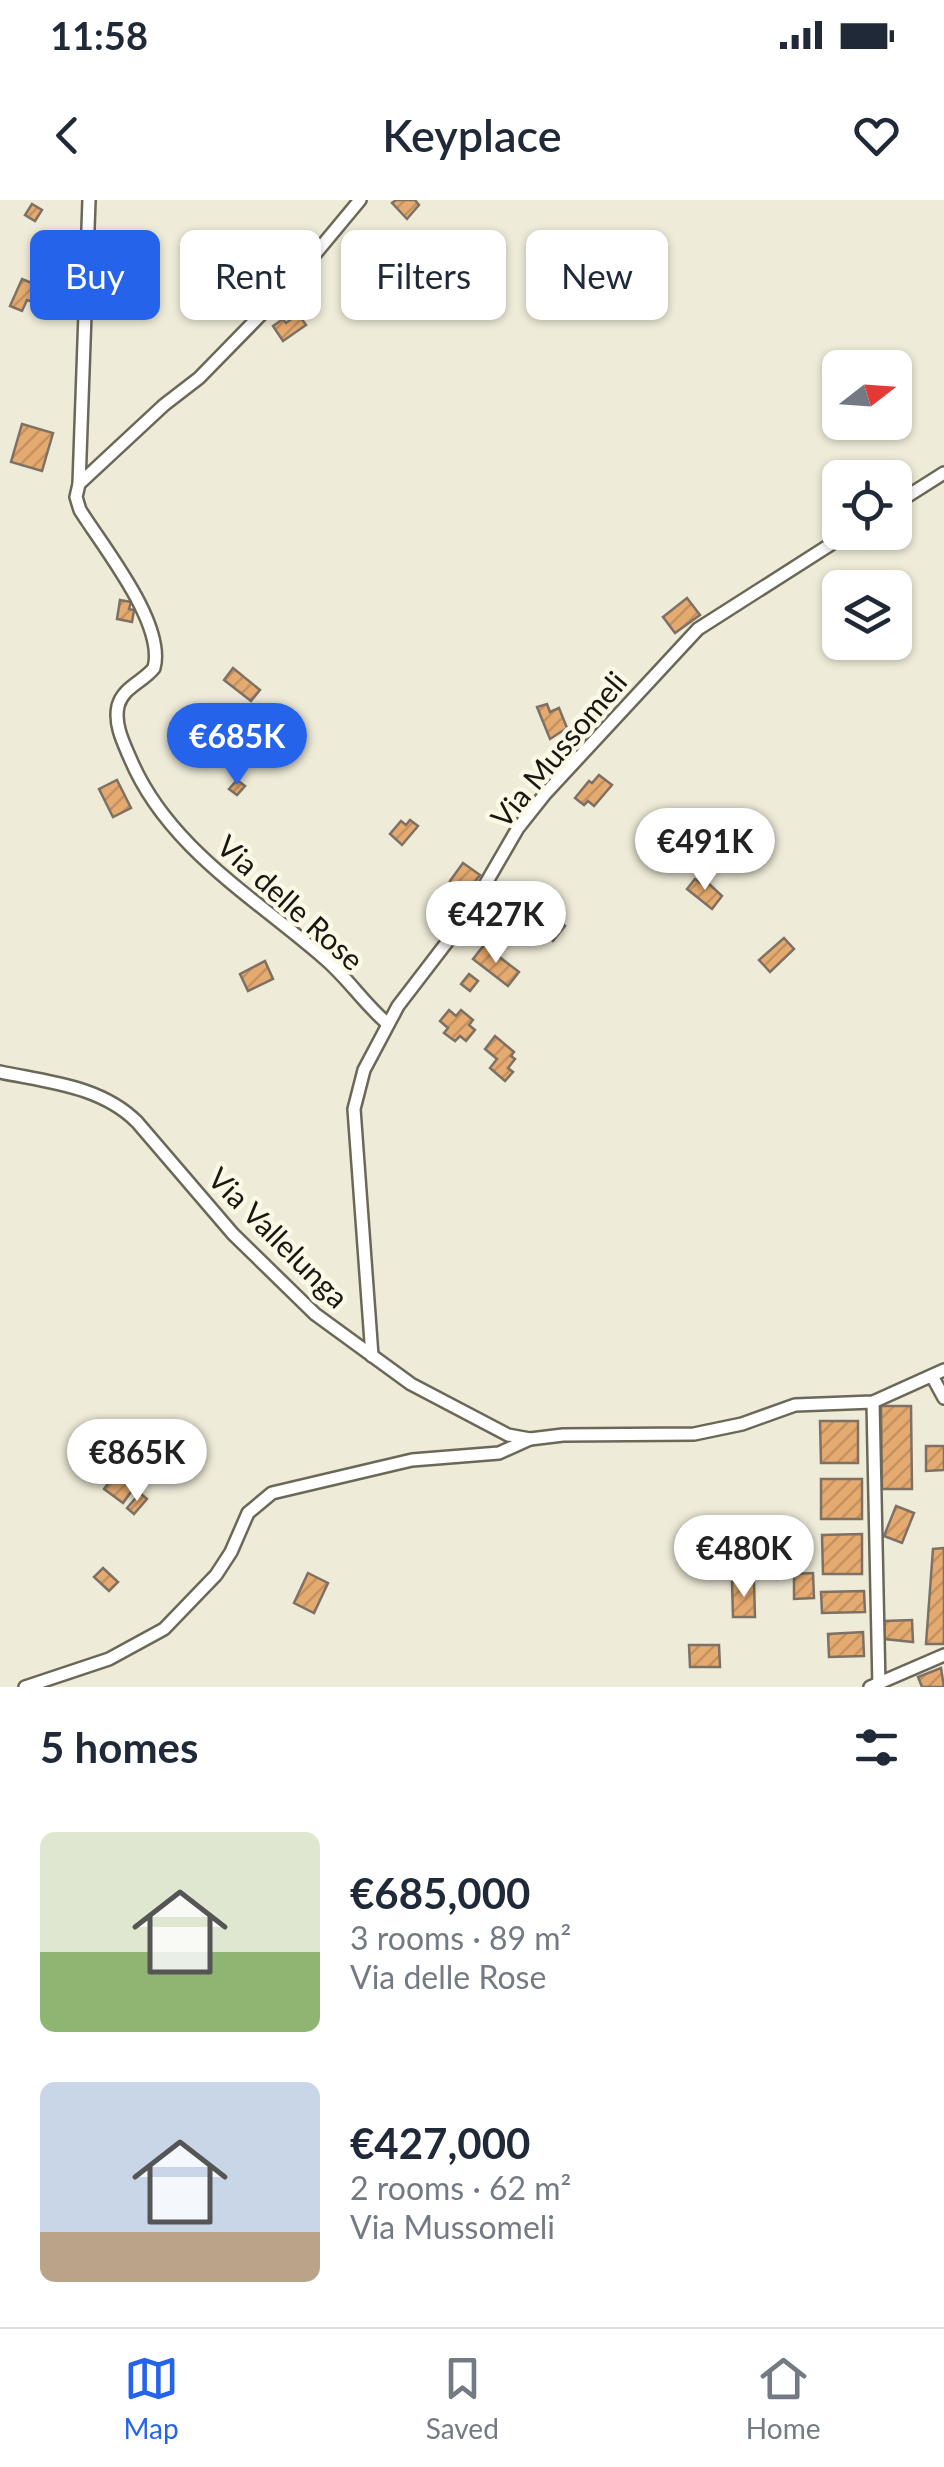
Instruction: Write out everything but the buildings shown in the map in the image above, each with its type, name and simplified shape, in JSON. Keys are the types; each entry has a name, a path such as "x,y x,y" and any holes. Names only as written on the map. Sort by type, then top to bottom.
{"street":[{"name":"Via delle Rose","path":"88,200 78,506 126,582 154,640 154,668 124,694 118,714 124,743 146,792 191,846 328,961 388,1024"},
{"path":"80,484 142,424 199,378 286,289 360,200"},
{"path":"912,494 944,474"},
{"name":"Via Mussomeli","path":"372,1356 354,1109 364,1070 388,1024 420,973 464,921 527,817 684,642 721,612 822,549"},
{"name":"Via Vallelunga","path":"0,1072 90,1092 127,1112 284,1287 411,1384 488,1427 530,1440"},
{"path":"26,1687 118,1655 170,1624 224,1564 248,1513 272,1493 412,1460 499,1453 530,1440 563,1435 694,1434 742,1424 795,1404 873,1402 938,1373 944,1398"},
{"path":"873,1402 876,1686 944,1655"}]}
